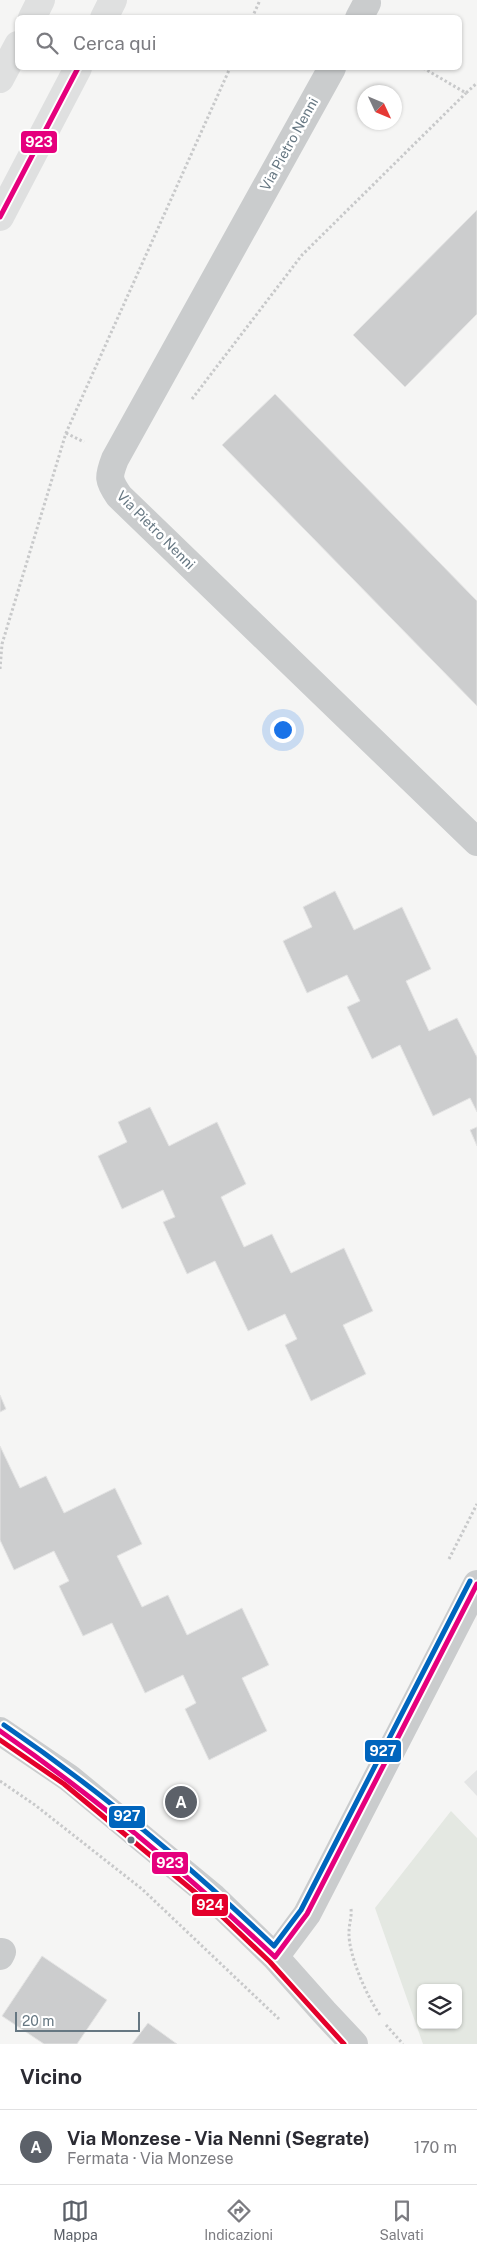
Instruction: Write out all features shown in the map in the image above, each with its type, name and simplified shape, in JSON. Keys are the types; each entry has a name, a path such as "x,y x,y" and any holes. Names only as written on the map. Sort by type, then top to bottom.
{"main road":[{"path":"34,15 41,0"},
{"path":"106,15 113,0"},
{"path":"0,79 15,51"},
{"path":"0,217 77,70"}],"street":[{"name":"Via Pietro Nenni","path":"331,70 115,459 109,475 112,486 119,496 477,842"},
{"path":"276,1957 308,1914 477,1584"},
{"path":"0,1731 75,1783 214,1897 276,1957 354,2044"}],"path":[{"path":"253,15 260,0"},
{"path":"0,669 2,644 66,433 229,70"},
{"path":"426,70 466,93"},
{"path":"186,407 302,255 477,83"},
{"path":"0,1781 35,1805 142,1889 285,2025"},
{"path":"319,1891 352,1909 349,1933 363,1984 370,2001 403,2044"}],"shaded area":[{"path":"477,1770 477,1796 464,1782"},
{"path":"451,1811 477,1838 477,2044 423,2044 418,2029 462,2029 462,1984 417,1984 417,2027 375,1908"}],"building":[{"path":"477,210 477,314 405,387 353,335"},
{"path":"275,394 477,601 477,706 222,445"},
{"path":"335,891 354,930 402,907 431,969 406,981 429,1031 457,1018 477,1057 477,1112 470,1098 433,1116 400,1045 372,1059 347,1007 360,1001 347,975 307,993 283,941 312,927 303,907"},
{"path":"150,1107 169,1146 217,1122 246,1184 221,1197 244,1247 272,1234 291,1273 344,1248 373,1311 343,1325 366,1374 311,1401 285,1345 297,1339 285,1314 248,1331 215,1261 187,1274 163,1222 175,1217 163,1190 122,1209 98,1156 127,1142 118,1122"},
{"path":"477,1127 477,1146 470,1130"},
{"path":"0,1395 6,1409 0,1412"},
{"path":"0,1446 20,1488 46,1476 64,1513 115,1488 142,1544 117,1556 142,1607 168,1595 187,1635 242,1608 269,1665 242,1678 267,1731 209,1760 185,1709 196,1703 183,1675 145,1693 112,1623 83,1636 59,1586 69,1581 54,1551 14,1570 0,1540"},
{"path":"42,1956 107,2000 77,2044 44,2044 2,2016"},
{"path":"148,2023 177,2044 132,2044"}],"transit line":[{"name":"923","path":"0,217 77,70"},
{"name":"927","path":"4,1725 75,1776 143,1830 210,1887 274,1946 301,1910 470,1581"},
{"name":"923","path":"275,1957 307,1914 477,1584"},
{"name":"923","path":"0,1731 72,1783 142,1839 176,1867 275,1957"},
{"name":"924","path":"0,1740 64,1784 208,1903 270,1962 344,2044"}],"place":[{"name":"Via Monzese - Via Nenni (Segrate)","path":"181,1802"}]}
